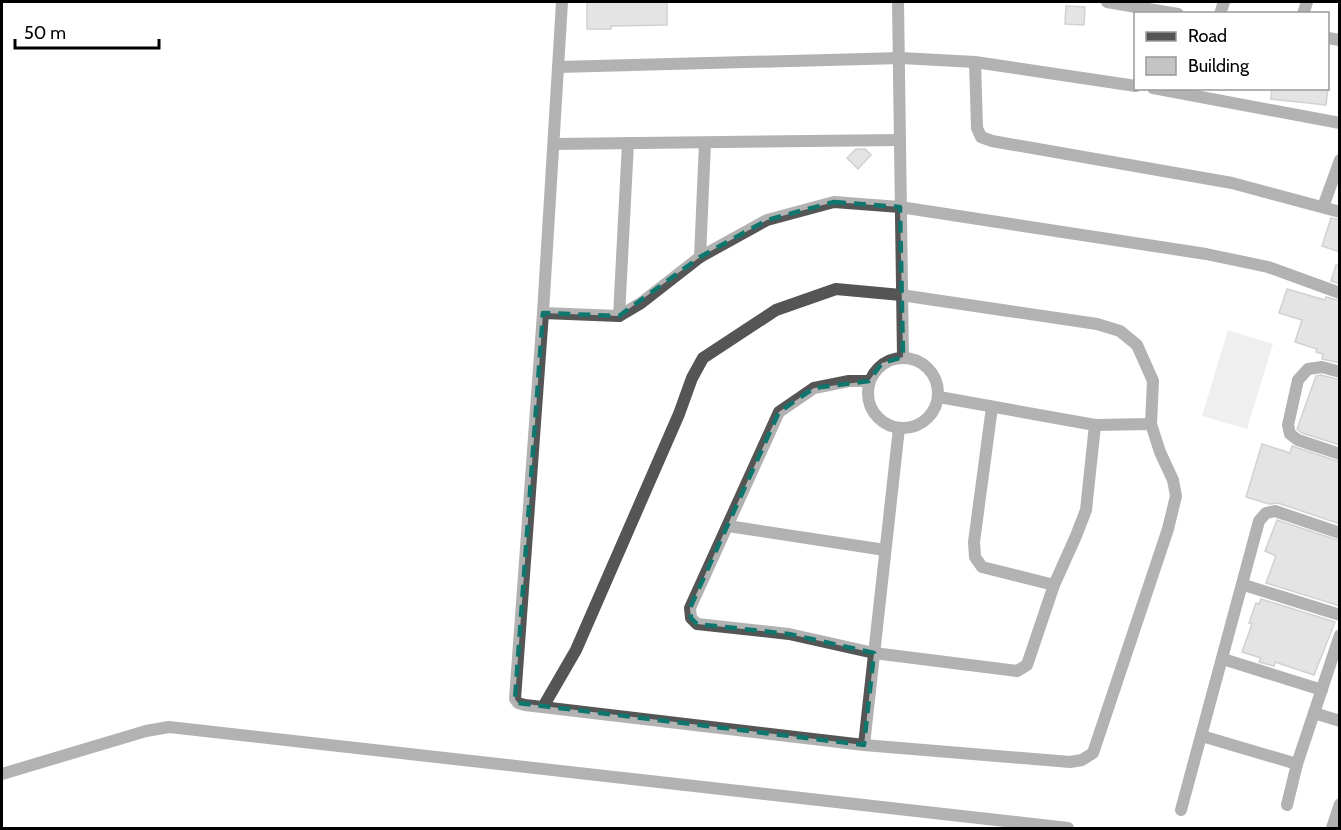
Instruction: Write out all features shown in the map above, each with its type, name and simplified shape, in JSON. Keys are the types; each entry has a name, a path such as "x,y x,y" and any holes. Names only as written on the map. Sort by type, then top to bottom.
{"street":[{"path":"543,707 576,650 679,414 692,378 703,358 776,310 836,289 902,295 1097,324 1120,331 1137,345 1153,381 1151,424 1160,452 1173,480 1176,496 1168,529 1093,753 1082,760 1070,762 864,745 525,705 518,704 515,699 543,313 562,2"},
{"path":"898,2 903,357"},
{"path":"1107,2 1144,5 1170,12"},
{"path":"558,67 900,58 975,62 1134,86"},
{"path":"975,62 977,128 981,137 992,141 1232,183 1340,212"},
{"path":"1163,90 1340,123"},
{"path":"554,144 900,140"},
{"path":"700,257 705,142"},
{"path":"619,316 628,143"},
{"path":"1323,207 1340,160"},
{"path":"543,313 619,316 641,303 700,257 767,220 834,202 900,207 1206,254 1268,267 1340,293"},
{"path":"903,357 922,362 936,378 939,397 932,414 917,426 898,428 884,423 873,412 867,397 869,381 882,363 903,357"},
{"path":"1340,372 1322,367 1308,369 1298,380 1288,425 1290,434 1298,440 1340,454"},
{"path":"869,381 849,381 813,388 779,412 690,608 691,618 697,624 789,634 874,652 1017,671 1027,665 1054,585 1086,510 1095,425"},
{"path":"939,397 1095,425 1151,424"},
{"path":"992,407 974,542 975,557 982,567 1054,585"},
{"path":"864,745 898,428"},
{"path":"1181,810 1244,585 1259,521 1266,513 1275,511 1340,533"},
{"path":"728,526 885,550"},
{"path":"1244,585 1340,615"},
{"path":"1287,805 1297,765 1340,635"},
{"path":"1223,659 1322,690"},
{"path":"1314,713 1340,721"},
{"path":"2,774 146,731 169,727 1068,828"},
{"path":"1202,736 1297,765"},
{"path":"1332,828 1340,804"}],"highlighted area":[{"path":"834,202 900,207 903,357 882,363 869,381 814,388 779,412 690,608 691,618 697,624 789,634 874,653 864,745 518,703 515,699 543,313 619,316 700,257 767,220"}],"shaded area":[{"path":"1228,330 1273,344 1247,429 1202,416"}],"building":[{"path":"587,2 667,2 667,25 587,29"},
{"path":"1066,6 1085,7 1084,25 1065,24"},
{"path":"1272,90 1328,90 1326,105 1271,99"},
{"path":"856,149 865,149 871,155 858,169 847,158"},
{"path":"1331,218 1340,220 1340,252 1322,246"},
{"path":"1336,265 1340,265 1340,284 1331,281"},
{"path":"1287,289 1325,300 1326,297 1340,301 1340,363 1322,359 1323,354 1316,352 1317,349 1295,342 1302,320 1279,313"},
{"path":"1321,375 1340,380 1340,445 1302,433 1297,429 1316,376"},
{"path":"1262,444 1290,453 1292,446 1340,462 1340,524 1278,503 1269,504 1246,497"},
{"path":"1277,520 1340,541 1340,606 1266,583 1276,556 1265,551"},
{"path":"1261,599 1335,622 1314,675 1275,662 1274,666 1259,662 1261,658 1242,652 1252,624 1249,623 1256,603 1259,604"}]}
